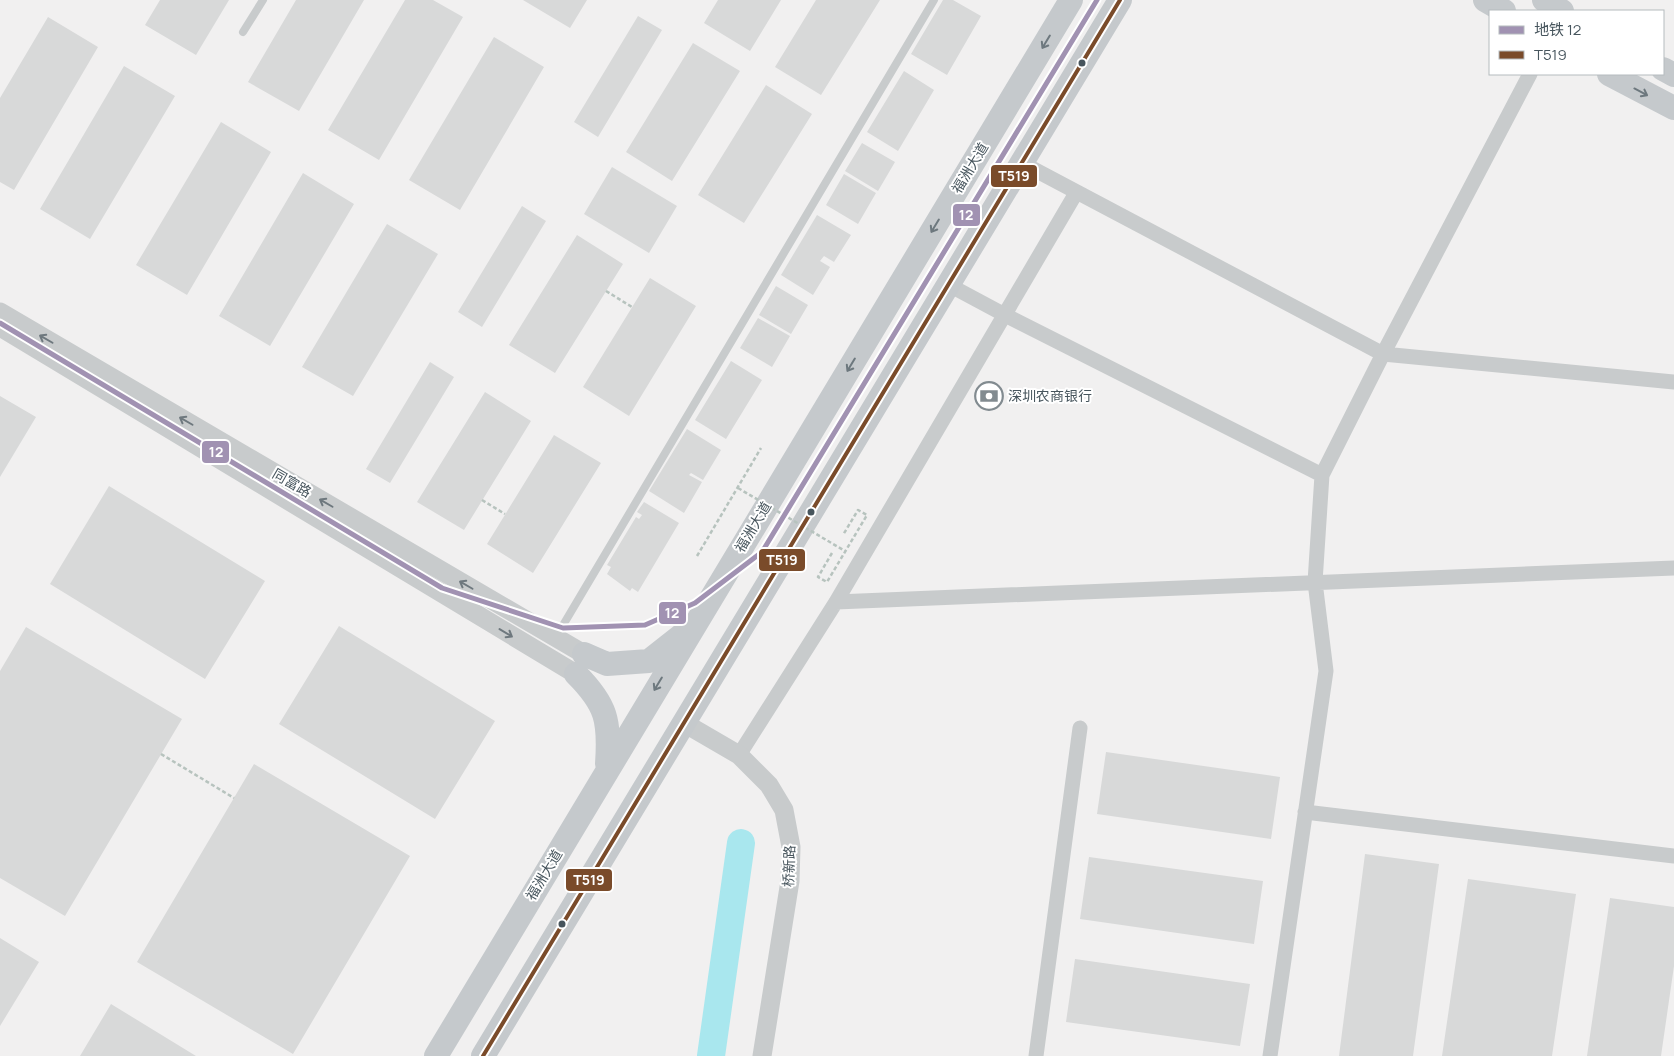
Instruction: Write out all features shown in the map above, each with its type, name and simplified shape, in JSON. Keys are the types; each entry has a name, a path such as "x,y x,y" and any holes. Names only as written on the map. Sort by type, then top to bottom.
{"main road":[{"name":"福洲大道","path":"436,1056 1071,0"},
{"path":"483,1056 1120,0"},
{"path":"1485,0 1502,10"},
{"path":"1544,0 1560,10"},
{"path":"1611,75 1674,108"},
{"path":"607,769 609,730 594,692 580,664 649,661 692,628"}],"street":[{"path":"1270,1056 1326,671 1315,582 1322,475 1383,354 1529,75"},
{"path":"1022,163 1383,354 1674,382"},
{"path":"739,755 836,602 1076,193"},
{"path":"949,285 1322,475"},
{"name":"同富路","path":"0,312 556,637 580,664"},
{"name":"同富路","path":"0,327 580,664"},
{"path":"836,602 1674,568"},
{"name":"桥新路","path":"684,723 739,755 769,785 784,810 791,847 790,881 762,1056"},
{"path":"1036,1056 1080,728"},
{"path":"1305,812 1674,856"}],"lane":[{"path":"243,32 263,0"},
{"path":"556,637 934,0"}],"path":[{"path":"606,291 632,307"},
{"path":"697,556 761,448"},
{"path":"738,488 845,551"},
{"path":"482,500 505,514"},
{"path":"832,553 818,577 827,582 867,515 858,510 843,535"},
{"path":"160,754 234,798"}],"building":[{"path":"160,0 229,0 196,55 145,25"},
{"path":"296,0 364,0 299,111 248,82"},
{"path":"405,0 433,0 463,17 379,160 328,130"},
{"path":"523,0 587,0 570,28"},
{"path":"718,0 781,0 750,51 704,23"},
{"path":"816,0 880,0 821,95 775,67"},
{"path":"943,0 953,0 981,16 947,75 911,54"},
{"path":"638,16 662,30 598,137 574,122"},
{"path":"48,17 98,47 14,190 0,182 0,98"},
{"path":"494,37 544,67 460,210 409,180"},
{"path":"693,43 740,71 672,181 626,152"},
{"path":"124,66 175,96 90,239 40,209"},
{"path":"904,71 934,90 898,151 867,132"},
{"path":"766,85 812,114 744,223 698,195"},
{"path":"221,122 271,152 187,295 136,265"},
{"path":"862,143 895,162 878,191 845,171"},
{"path":"612,167 677,206 649,253 584,214"},
{"path":"303,173 354,204 270,346 219,316"},
{"path":"844,174 876,193 858,224 826,205"},
{"path":"522,206 546,221 482,327 458,312"},
{"path":"817,215 851,235 834,262 824,256 820,261 830,267 813,295 781,275"},
{"path":"387,224 438,254 353,396 302,367"},
{"path":"577,235 623,264 555,373 509,345"},
{"path":"650,278 696,306 629,416 583,387"},
{"path":"776,286 808,305 791,334 759,315"},
{"path":"758,318 790,336 772,367 740,348"},
{"path":"731,361 762,380 726,439 695,420"},
{"path":"430,362 454,377 390,483 366,469"},
{"path":"485,392 531,421 464,530 417,502"},
{"path":"0,396 36,417 0,477"},
{"path":"687,429 721,450 703,480 691,473 689,475 702,482 684,513 649,491"},
{"path":"554,435 601,463 533,573 487,544"},
{"path":"109,486 265,581 205,679 50,584"},
{"path":"644,502 679,523 638,592 632,588 630,591 607,574 611,567 607,565 636,517 639,519 642,515 637,512"},
{"path":"339,626 495,721 435,819 279,724"},
{"path":"26,627 182,719 65,916 0,878 0,671"},
{"path":"1106,752 1280,777 1271,839 1097,814"},
{"path":"254,764 410,856 293,1054 137,962"},
{"path":"1365,854 1439,864 1413,1056 1339,1056"},
{"path":"1089,857 1263,881 1254,944 1080,919"},
{"path":"1468,879 1576,894 1552,1056 1442,1056"},
{"path":"1610,898 1674,907 1674,966 1661,1056 1587,1056"},
{"path":"0,938 39,962 0,1026"},
{"path":"1075,959 1250,984 1240,1046 1066,1022"},
{"path":"111,1004 196,1056 80,1056"}],"waterway":[{"path":"711,1056 741,843"}],"metro line":[{"name":"12","path":"0,323 442,588 563,628 645,625 695,603 762,552 1097,0"}],"transit line":[{"name":"T519","path":"483,1056 1120,0"}],"place":[{"name":"深圳农商银行","path":"989,396"}]}
